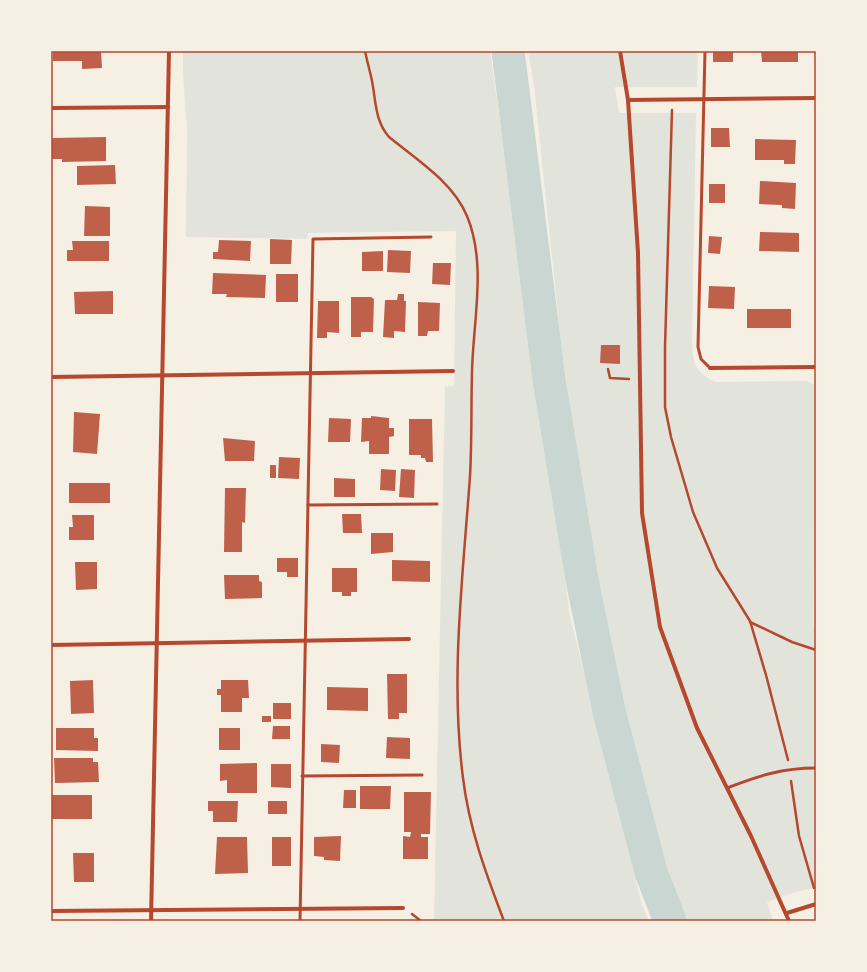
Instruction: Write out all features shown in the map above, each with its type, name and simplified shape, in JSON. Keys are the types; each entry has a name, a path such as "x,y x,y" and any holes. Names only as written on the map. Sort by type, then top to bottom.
{"street":[{"path":"151,921 169,51"},
{"path":"620,51 628,100 638,253 642,513 660,627 697,728 787,913 789,921"},
{"path":"628,100 816,98"},
{"path":"51,108 168,107"},
{"path":"710,368 816,367"},
{"path":"51,377 453,372"},
{"path":"51,645 409,639"},
{"path":"787,913 816,904"},
{"path":"51,911 403,908"}],"lane":[{"path":"705,51 698,347 701,359 710,368"},
{"path":"300,921 313,239 432,237"},
{"path":"308,506 437,504"},
{"path":"727,788 768,772 789,768 816,768"},
{"path":"302,776 422,775"}],"path":[{"path":"365,51 378,120 382,128 389,137 451,190 467,215 476,253 477,288 472,349 470,473 457,661 458,726 463,779 474,838 504,921"},
{"path":"672,100 665,347 666,407 671,437 694,512 717,568 750,621 787,753 799,836 814,888"},
{"path":"608,369 610,378 640,379"},
{"path":"750,621 792,642 816,650"}],"shaded area":[{"path":"183,51 490,51 570,616 642,905 649,921 434,921 445,387 454,386 456,231 308,233 307,239 186,237 187,130"},
{"path":"528,51 698,51 697,87 615,87 619,113 696,113 692,341 694,361 696,366 703,374 715,382 807,381 816,386 813,625 816,630 816,888 799,891 767,902 773,921 679,921 672,905 599,610 561,343 534,86"}],"building":[{"path":"53,51 101,51 102,68 82,69 82,61 53,61"},
{"path":"713,51 733,51 733,62 713,62"},
{"path":"761,51 798,51 798,62 762,62"},
{"path":"711,128 729,128 730,147 711,147"},
{"path":"106,137 106,161 62,162 62,159 51,159 51,138"},
{"path":"755,139 796,140 795,164 784,164 784,160 755,160"},
{"path":"115,165 116,184 77,185 77,166"},
{"path":"760,181 796,183 795,209 782,208 782,205 759,204"},
{"path":"709,184 725,184 725,203 709,203"},
{"path":"85,206 110,207 110,236 84,236"},
{"path":"760,232 799,233 799,252 759,251"},
{"path":"709,236 722,237 720,254 708,253"},
{"path":"270,239 292,240 291,264 270,264"},
{"path":"219,240 251,241 250,261 213,259 213,252 218,252"},
{"path":"72,241 109,241 109,261 67,261 67,250 73,250"},
{"path":"388,250 411,251 410,273 387,272"},
{"path":"383,251 383,271 362,271 362,252"},
{"path":"433,263 451,263 450,285 432,284"},
{"path":"213,273 266,275 265,298 226,297 227,294 212,294"},
{"path":"276,274 298,274 298,302 276,302"},
{"path":"709,286 735,287 734,309 708,308"},
{"path":"113,291 113,314 75,314 74,292"},
{"path":"398,294 404,294 404,301 406,301 405,332 394,331 394,338 383,337 385,300 397,300"},
{"path":"351,297 371,297 374,299 373,332 361,332 361,337 351,337"},
{"path":"318,301 339,301 339,333 327,332 327,338 317,338"},
{"path":"418,302 440,303 439,331 428,331 427,336 418,336"},
{"path":"747,309 791,309 791,328 747,328"},
{"path":"601,345 620,345 620,364 600,363"},
{"path":"74,412 100,414 97,454 73,452"},
{"path":"371,416 389,418 389,428 394,428 394,436 389,437 389,454 369,454 369,441 361,442 362,418 371,418"},
{"path":"329,418 351,419 350,442 328,442"},
{"path":"409,419 432,419 433,462 426,462 425,458 421,458 421,455 409,455"},
{"path":"223,438 255,441 254,461 225,461"},
{"path":"279,457 300,458 299,479 278,478"},
{"path":"270,465 276,465 276,478 270,478"},
{"path":"381,469 396,470 395,491 380,490"},
{"path":"401,469 415,470 414,498 399,497"},
{"path":"334,478 355,479 355,497 334,497"},
{"path":"69,483 110,483 110,503 69,503"},
{"path":"225,488 246,488 245,523 242,522 242,552 224,552"},
{"path":"342,514 361,514 362,533 343,533"},
{"path":"72,515 94,515 94,540 69,540 69,527 73,527"},
{"path":"371,533 393,533 393,552 371,554"},
{"path":"277,558 298,558 298,577 287,577 287,572 277,572"},
{"path":"392,560 430,561 430,582 392,581"},
{"path":"75,562 97,562 97,589 76,590"},
{"path":"332,568 357,568 357,592 351,592 351,596 342,596 342,592 332,592"},
{"path":"224,575 259,575 259,581 262,582 262,598 225,599"},
{"path":"387,674 407,674 407,713 399,713 399,719 388,719"},
{"path":"93,680 94,713 71,714 70,681"},
{"path":"221,680 248,680 249,698 242,698 242,712 221,712 221,695 217,695 217,689 221,689"},
{"path":"327,687 368,688 368,711 327,710"},
{"path":"273,703 291,703 291,719 273,719"},
{"path":"262,716 271,716 271,722 262,722"},
{"path":"273,726 290,726 290,739 272,739"},
{"path":"56,728 94,728 94,738 98,738 98,751 56,750"},
{"path":"219,728 240,728 240,750 219,750"},
{"path":"387,737 410,738 410,759 386,758"},
{"path":"321,744 340,745 339,763 321,762"},
{"path":"54,758 93,758 93,762 98,762 99,782 55,783"},
{"path":"257,763 257,793 227,793 227,780 220,781 220,764"},
{"path":"271,764 291,764 291,788 271,787"},
{"path":"360,786 391,786 390,809 360,809"},
{"path":"344,790 356,790 356,808 343,808"},
{"path":"404,792 431,792 430,834 421,834 421,837 428,837 428,859 403,859 403,836 410,837 411,832 404,832"},
{"path":"51,795 92,795 92,819 51,819"},
{"path":"208,801 238,801 237,822 213,822 213,811 208,811"},
{"path":"268,801 287,801 287,814 268,814"},
{"path":"341,836 340,861 324,860 324,857 314,856 314,837"},
{"path":"217,837 247,837 248,873 215,874"},
{"path":"272,837 291,837 291,866 272,866"},
{"path":"73,853 94,853 94,882 74,882"}],"waterway":[{"path":"508,51 549,379 582,580 609,711 651,872 670,921"}]}
